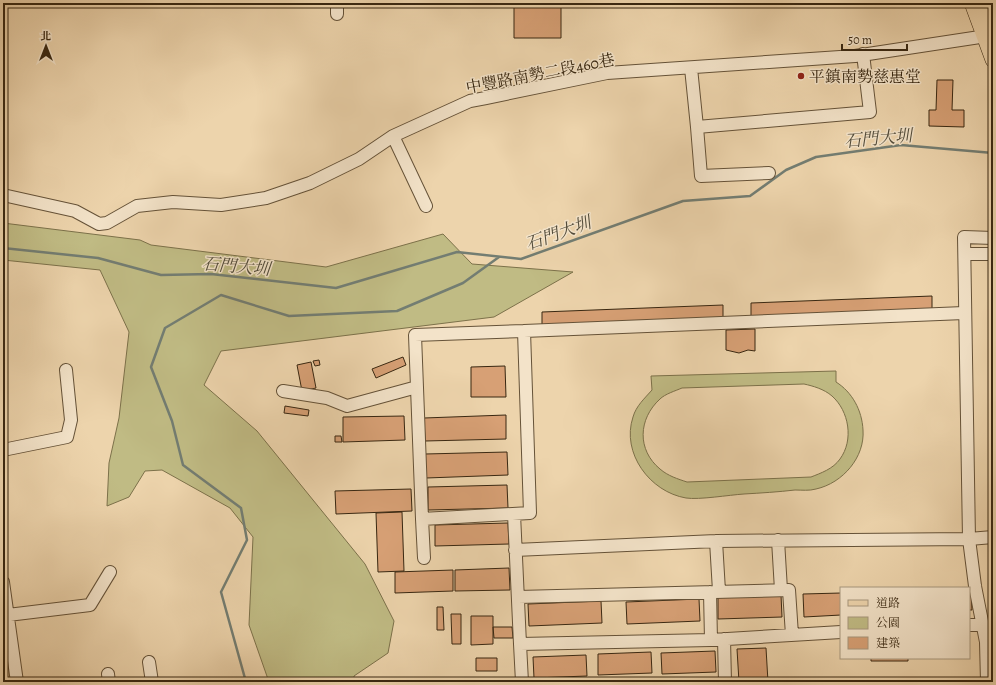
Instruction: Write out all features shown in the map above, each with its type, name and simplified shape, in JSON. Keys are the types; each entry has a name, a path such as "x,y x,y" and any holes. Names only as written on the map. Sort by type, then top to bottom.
{"main road":[{"path":"972,3 989,36 993,60"},
{"path":"988,6 993,23"}],"street":[{"name":"中豐路南勢二段460巷","path":"3,195 75,211 99,224 107,223 137,206 173,202 221,205 266,198 310,183 359,159 393,136 470,102 497,95 607,73 691,68 863,54 989,36"},
{"path":"697,127 870,112 863,54"},
{"path":"691,68 701,176 769,173"},
{"path":"393,136 426,206"},
{"path":"987,682 986,642 975,586 969,539 964,313 964,237 993,238"},
{"path":"965,254 993,254"},
{"path":"424,558 414,335 964,313"},
{"path":"422,519 530,513 524,331"},
{"path":"3,450 67,437 71,420 66,370"},
{"path":"283,391 327,398 347,406 417,387"},
{"path":"514,514 522,682"},
{"path":"515,550 716,541 969,539 993,537"},
{"path":"778,540 781,590"},
{"path":"711,640 716,541"},
{"path":"8,615 90,605 110,572"},
{"path":"3,582 17,682"},
{"path":"518,597 789,590 792,635"},
{"path":"970,625 983,624"},
{"path":"520,644 711,640 840,632"},
{"path":"724,639 725,682"},
{"path":"149,662 152,682"}],"green space":[{"path":"3,223 140,240 151,245 326,267 443,234 472,264 573,272 494,317 221,351 204,385 257,431 365,564 394,621 388,653 354,676 354,682 269,682 249,625 253,537 230,508 162,470 145,471 129,497 107,506 109,463 119,418 129,332 100,270 3,260"},
{"path":"836,371 836,382 851,396 861,415 863,440 860,450 856,459 843,475 826,486 816,489 698,498 686,498 673,494 661,488 650,479 635,457 631,444 630,431 634,413 652,390 651,376","holes":["804,384 815,387 832,396 838,402 846,418 848,426 847,443 840,459 830,468 819,474 811,477 687,482 673,477 660,469 647,453 643,434 647,416 660,399 670,393 682,388"]}],"building":[{"path":"514,3 561,3 561,38 514,38"},
{"path":"937,80 953,80 952,110 964,110 964,127 929,126 929,110 936,110"},
{"path":"932,296 932,309 751,316 751,303"},
{"path":"723,305 723,318 542,325 542,312"},
{"path":"755,329 755,351 748,350 739,353 726,350 726,330"},
{"path":"403,357 406,365 376,378 372,369"},
{"path":"319,360 320,365 315,366 313,361"},
{"path":"311,362 316,388 302,391 297,365"},
{"path":"505,366 506,397 471,397 471,367"},
{"path":"285,406 309,410 308,416 284,413"},
{"path":"506,415 506,439 425,441 424,418"},
{"path":"404,416 405,440 343,442 343,417"},
{"path":"335,436 341,436 342,442 335,442"},
{"path":"507,452 508,475 426,478 425,454"},
{"path":"507,485 508,508 428,510 428,487"},
{"path":"411,489 412,511 336,514 335,491"},
{"path":"402,512 404,571 378,572 376,513"},
{"path":"508,523 509,544 435,546 435,525"},
{"path":"509,568 510,590 455,591 455,570"},
{"path":"453,570 453,591 395,593 395,572"},
{"path":"970,588 971,588 972,610 970,610"},
{"path":"840,593 840,615 804,617 803,594"},
{"path":"781,595 782,617 718,619 718,597"},
{"path":"699,599 700,621 627,624 626,602"},
{"path":"601,601 602,623 529,626 528,604"},
{"path":"437,607 443,607 444,630 437,630"},
{"path":"451,614 461,614 461,644 452,644"},
{"path":"471,616 493,616 493,644 471,645"},
{"path":"493,627 512,627 513,638 494,638"},
{"path":"766,648 768,682 739,682 737,649"},
{"path":"715,651 716,672 662,674 661,653"},
{"path":"651,652 652,673 598,675 598,654"},
{"path":"586,655 587,676 534,678 533,657"},
{"path":"476,658 497,658 497,671 476,671"},
{"path":"871,659 908,659 908,661 871,661"},
{"path":"581,680 581,682 539,682"}],"waterway":[{"name":"石門大圳","path":"3,248 98,258 161,275 211,274 336,288 457,252 521,259 683,201 750,196 786,170 816,157 901,145 993,153"},
{"path":"246,682 221,592 247,540 241,508 183,465 172,421 151,367 165,328 221,295 289,316 397,311 463,283 499,257"}],"place":[{"name":"平鎮南勢慈惠堂","path":"801,76"}]}
